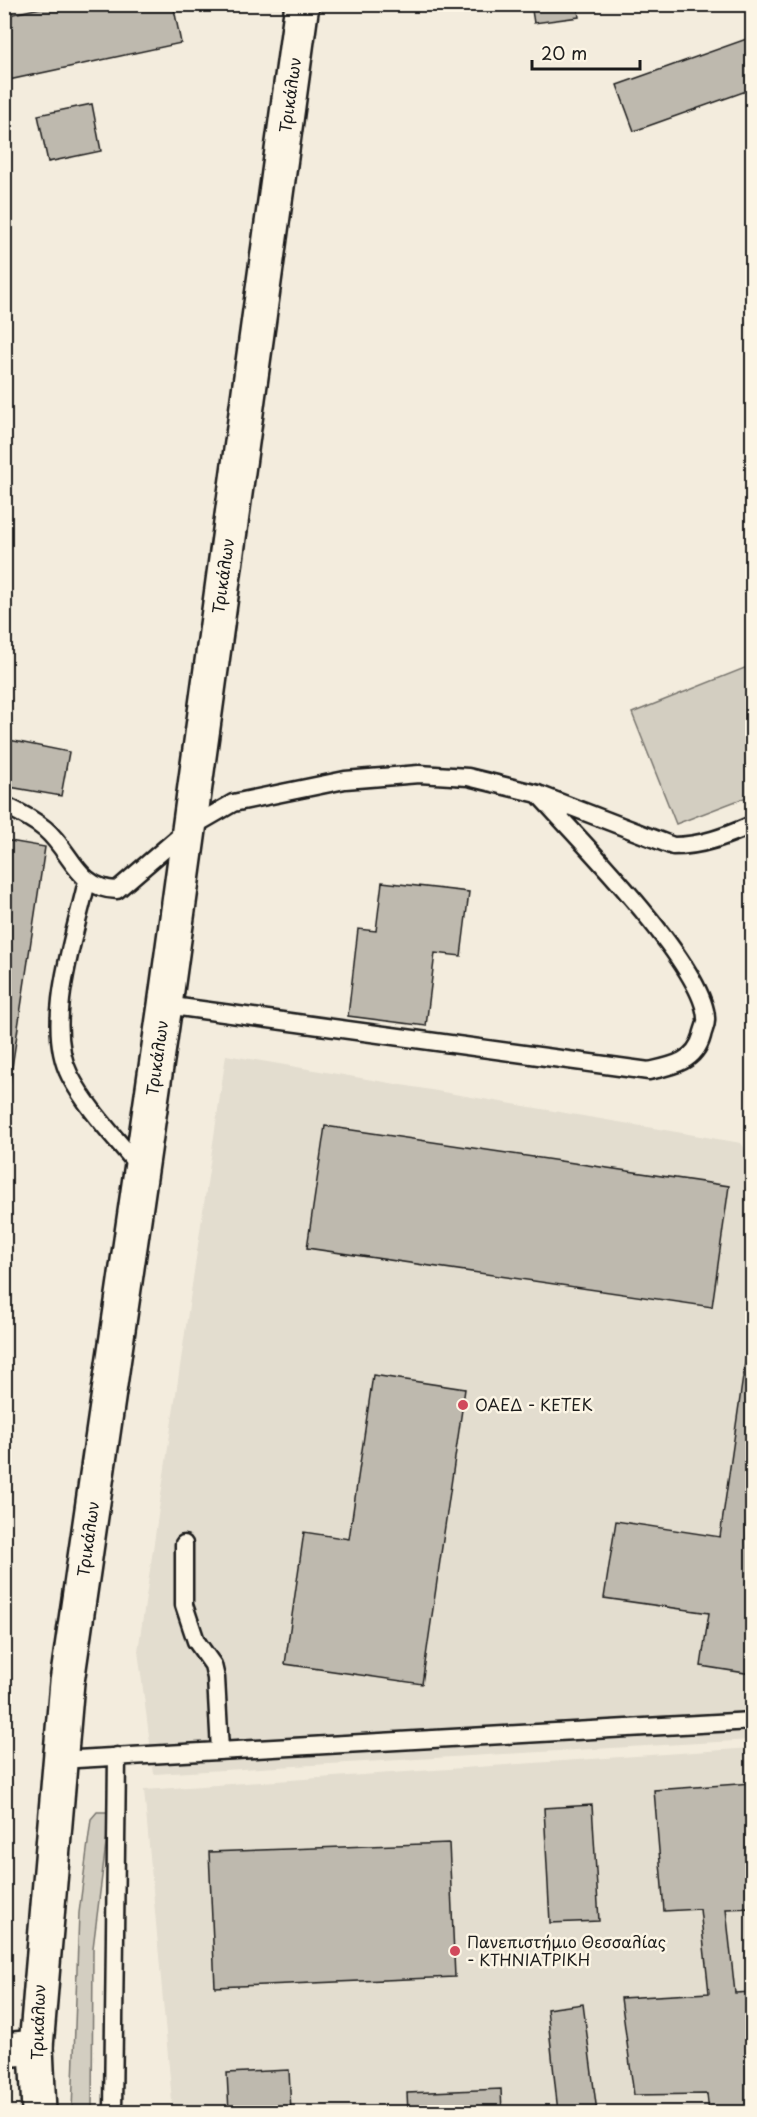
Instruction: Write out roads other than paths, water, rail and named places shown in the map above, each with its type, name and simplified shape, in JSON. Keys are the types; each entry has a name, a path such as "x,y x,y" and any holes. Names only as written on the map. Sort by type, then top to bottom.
{"main road":[{"name":"Τρικάλων","path":"39,2112 20,2049 59,1760 67,1682 165,1005 302,4"}],"lane":[{"path":"4,805 45,829 87,881 102,890 117,890 188,830 233,803 345,780 418,774 458,776 538,794 673,846 693,846 753,825"},
{"path":"165,1005 649,1071 688,1059 700,1043 707,1019 700,992 656,926 538,794"},
{"path":"87,881 64,987 60,1025 62,1050 69,1074 86,1101 141,1170"},
{"path":"184,1544 184,1605 196,1641 213,1665 216,1678 220,1750"},
{"path":"59,1760 753,1721"},
{"path":"113,2112 117,1756"}],"place":[{"name":"ΟΑΕΔ - ΚΕΤΕΚ","path":"463,1405"},
{"name":"Πανεπιστήμιο Θεσσαλίας - ΚΤΗΝΙΑΤΡΙΚΗ","path":"455,1951"}]}
